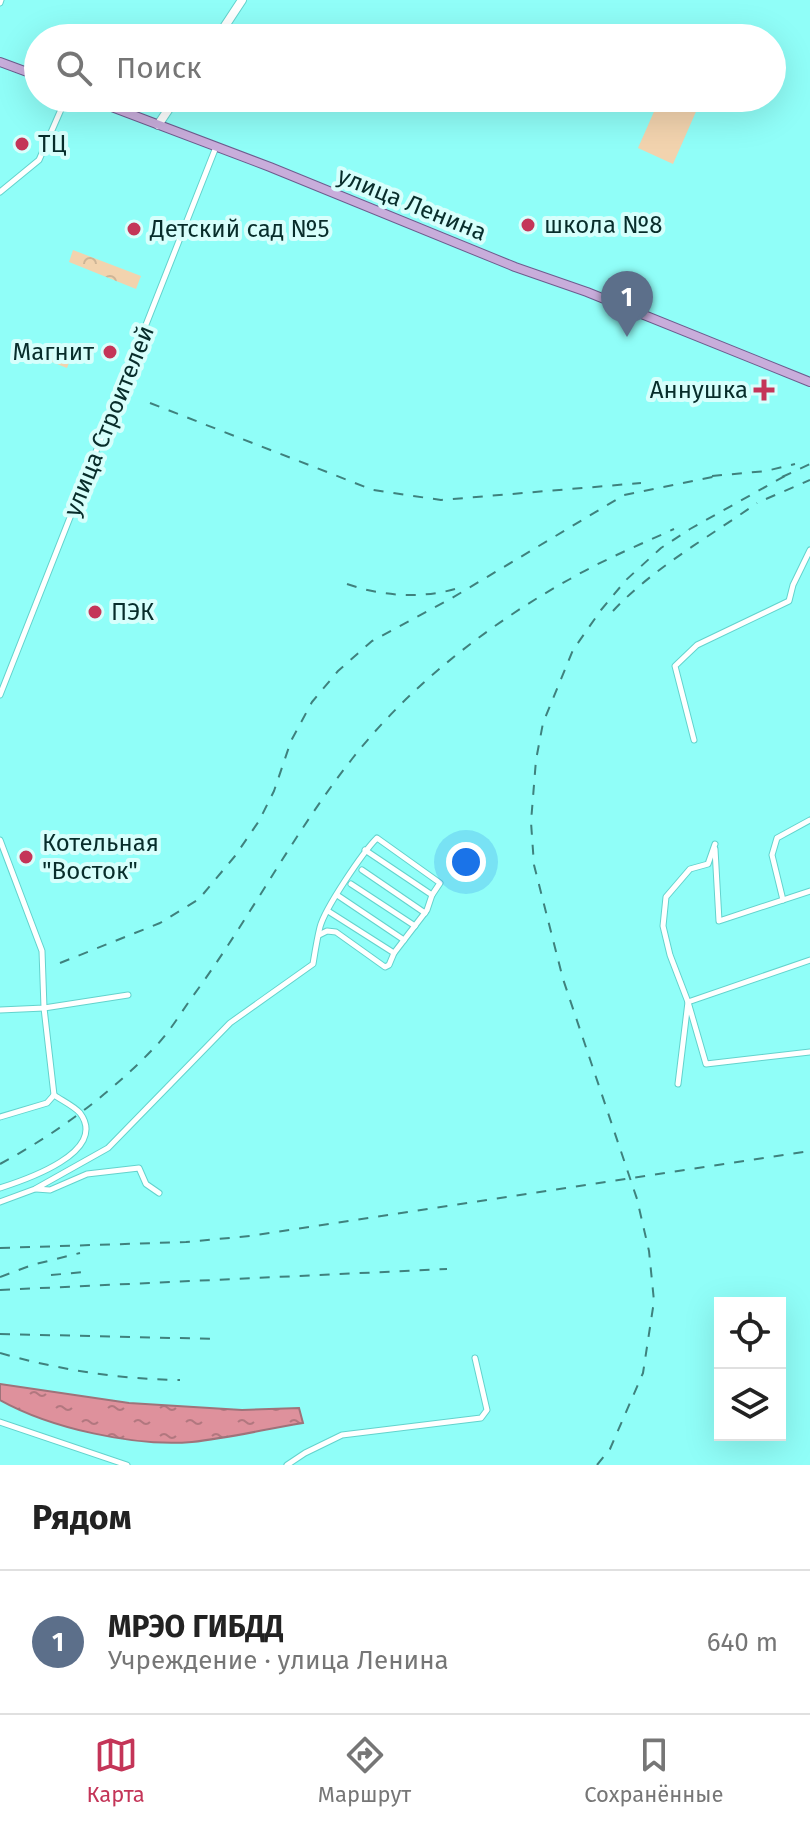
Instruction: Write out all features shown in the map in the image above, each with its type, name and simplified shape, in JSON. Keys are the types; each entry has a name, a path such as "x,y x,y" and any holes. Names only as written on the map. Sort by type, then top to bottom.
{"main road":[{"path":"0,62 24,71"},
{"name":"улица Ленина","path":"124,112 810,382"}],"street":[{"path":"226,24 242,0"},
{"path":"0,192 39,160 60,112"},
{"path":"158,125 167,112"},
{"name":"улица Строителей","path":"0,695 216,147"},
{"path":"694,740 675,666 697,645 789,601 810,550"},
{"path":"783,900 772,855 777,838 810,820"},
{"path":"0,1202 35,1189 108,1148 230,1023 313,964 320,923 365,850 377,838 440,883 425,913 385,967 336,932 327,931 318,935"},
{"path":"0,1117 47,1103 54,1095 44,1008 44,959 40,941 1,843"},
{"path":"810,891 719,921 715,844 708,864 690,869 666,897 663,926 706,1064 810,1052"},
{"path":"365,850 432,895"},
{"path":"362,870 425,913"},
{"path":"351,884 415,926"},
{"path":"337,895 404,940"},
{"path":"328,911 394,953"},
{"path":"688,1002 810,960"},
{"path":"0,1010 44,1008 128,995"},
{"path":"678,1084 688,1002"},
{"path":"0,1188 59,1164 82,1144 86,1130 80,1113 54,1095"},
{"path":"35,1189 50,1190 87,1174 139,1168 146,1184 159,1193"},
{"path":"287,1465 342,1435 481,1418 487,1410 475,1358"},
{"path":"0,1422 127,1465"}],"green space":[{"path":"654,112 696,112 673,164 638,148"},
{"path":"73,250 141,276 136,289 69,262"},
{"path":"36,344 71,358 67,368 32,354"}],"water":[{"path":"0,1384 129,1403 242,1410 299,1408 303,1423 192,1442 119,1438 68,1427 20,1410 0,1400"}],"railway":[{"path":"150,403 373,490 441,500 641,483"},
{"path":"712,476 766,471 795,464"},
{"path":"782,477 810,464"},
{"path":"597,1465 610,1449 643,1373 654,1301 649,1251 637,1199 563,979 534,865 531,822 536,760 543,723 573,650 626,580 661,548 690,529 792,472"},
{"path":"60,963 160,923 199,899 259,821 274,791 291,741 312,702 338,671 372,641 452,598 624,495 722,475"},
{"path":"766,499 810,480"},
{"path":"613,611 663,567 757,503"},
{"path":"0,1164 82,1112 159,1043 211,970 330,788 375,732 425,681 481,636 540,597 595,565 674,529"},
{"path":"347,584 401,595 455,589"},
{"path":"0,1248 186,1242 250,1236 810,1151"},
{"path":"0,1277 80,1253"},
{"path":"0,1290 447,1269"},
{"path":"51,1275 85,1272"},
{"path":"0,1334 219,1339"},
{"path":"0,1353 89,1372 180,1380"}],"place":[{"name":"ТЦ","path":"22,144"},
{"name":"школа №8","path":"528,225"},
{"name":"Детский сад №5","path":"134,229"},
{"name":"МРЭО ГИБДД","path":"627,337"},
{"name":"Магнит","path":"110,352"},
{"name":"Аннушка","path":"764,390"},
{"name":"ПЭК","path":"95,612"},
{"name":"Котельная \"Восток\"","path":"26,857"}]}
